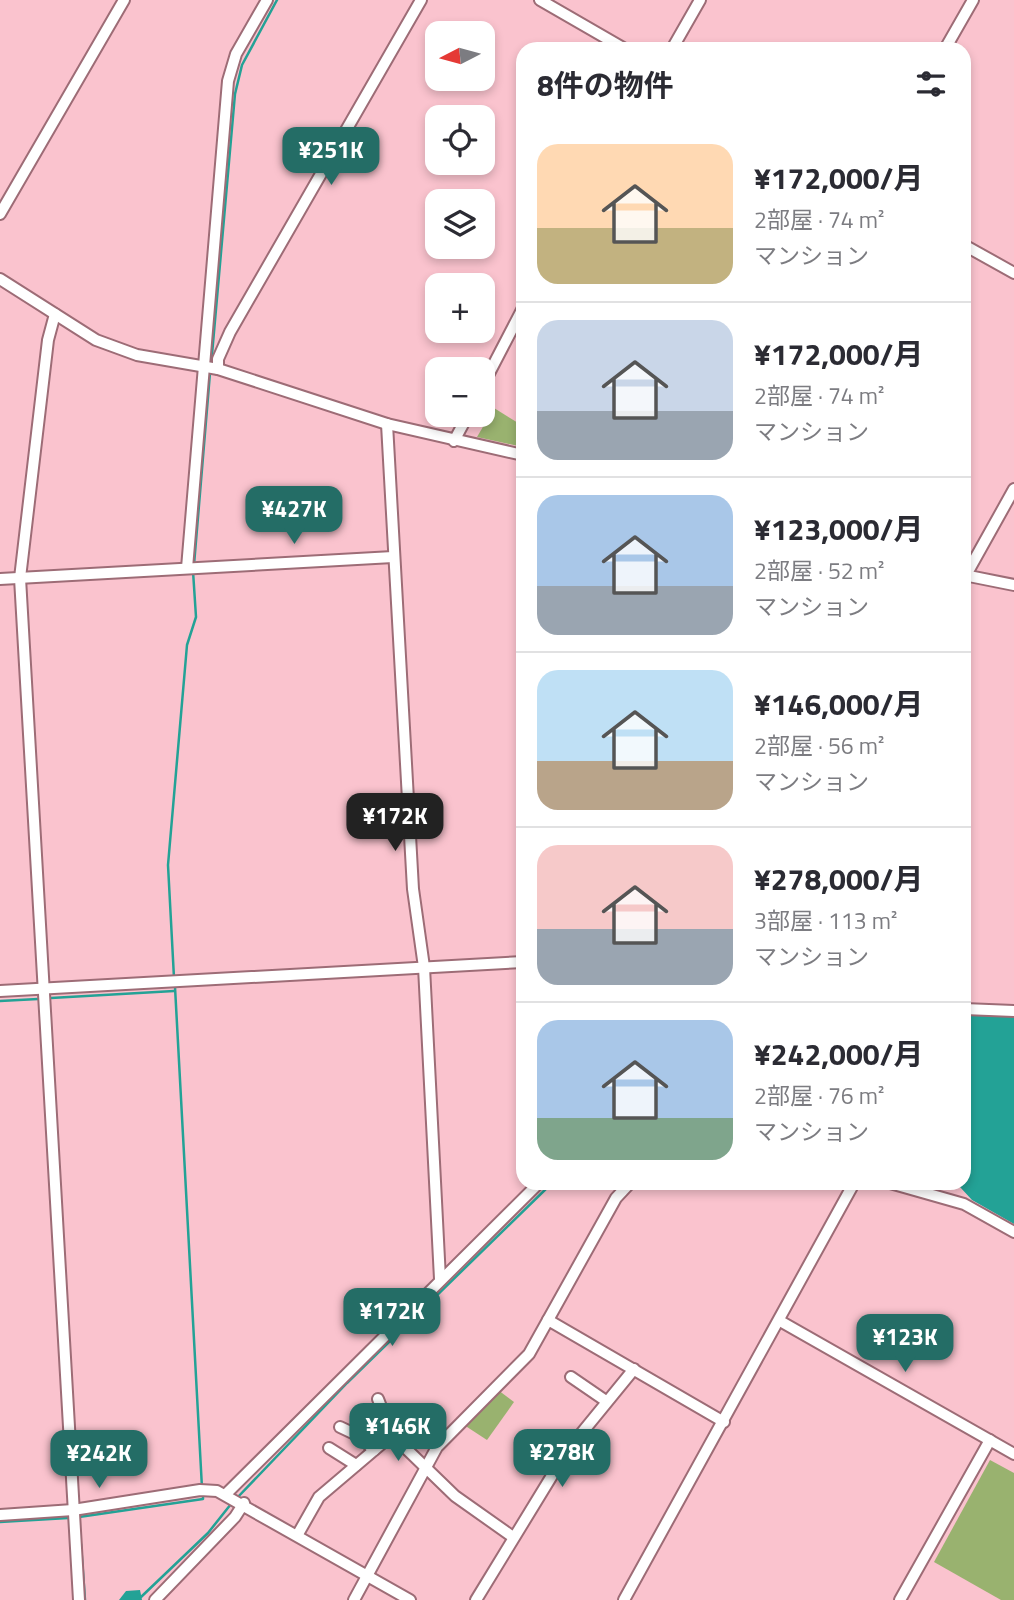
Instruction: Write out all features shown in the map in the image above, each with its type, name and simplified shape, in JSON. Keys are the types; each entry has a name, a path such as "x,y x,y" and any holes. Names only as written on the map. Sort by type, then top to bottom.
{"street":[{"path":"0,214 124,0"},
{"path":"192,568 210,368 228,81 236,54 267,0"},
{"path":"210,368 218,359 230,332 421,0"},
{"path":"540,0 613,42"},
{"path":"676,42 700,0"},
{"path":"949,42 973,0"},
{"path":"971,249 1014,274"},
{"path":"0,279 96,340 137,355 210,368 387,424 516,454"},
{"path":"55,314 48,340 20,578 46,989 79,1600"},
{"path":"495,362 516,321"},
{"path":"387,424 413,889 424,967 440,1279"},
{"path":"454,441 462,427"},
{"path":"971,564 1014,489"},
{"path":"0,579 393,557"},
{"path":"971,576 1014,585"},
{"path":"0,991 516,962"},
{"path":"971,1009 1014,1012"},
{"path":"155,1600 235,1517 234,1498 440,1279 532,1190"},
{"path":"354,1600 437,1447 529,1354 616,1198 623,1190"},
{"path":"624,1600 850,1190"},
{"path":"915,1190 964,1204 1014,1232"},
{"path":"548,1320 724,1422"},
{"path":"780,1321 1014,1454"},
{"path":"476,1600 554,1472 606,1401 634,1369"},
{"path":"571,1377 606,1401"},
{"path":"378,1399 392,1435 455,1496 513,1536"},
{"path":"340,1427 359,1436 374,1450"},
{"path":"298,1535 319,1497 392,1435"},
{"path":"901,1600 990,1440"},
{"path":"330,1448 356,1465"},
{"path":"533,1455 554,1472"},
{"path":"0,1515 73,1510 203,1490 234,1498 410,1600"}],"green space":[{"path":"495,409 516,422 516,445 477,437 483,427 495,427"},
{"path":"498,1390 514,1402 487,1440 464,1425"},
{"path":"990,1460 1014,1473 1014,1600 1001,1600 934,1562"}],"water":[{"path":"971,1012 1014,1015 1014,1224 972,1200 963,1190 971,1190"},
{"path":"140,1590 142,1600 119,1600 126,1591"}],"waterway":[{"path":"211,366 235,94 242,65 277,0"},
{"path":"194,565 210,373"},
{"path":"174,978 168,865 187,645 196,617 193,571"},
{"path":"175,987 202,1488"},
{"path":"51,998 174,991"},
{"path":"0,1001 38,999"},
{"path":"236,1499 347,1383 545,1190"},
{"path":"79,1517 203,1499 203,1495"},
{"path":"141,1597 208,1533 231,1504"},
{"path":"0,1522 68,1518"},
{"path":"81,1544 85,1600"}]}
